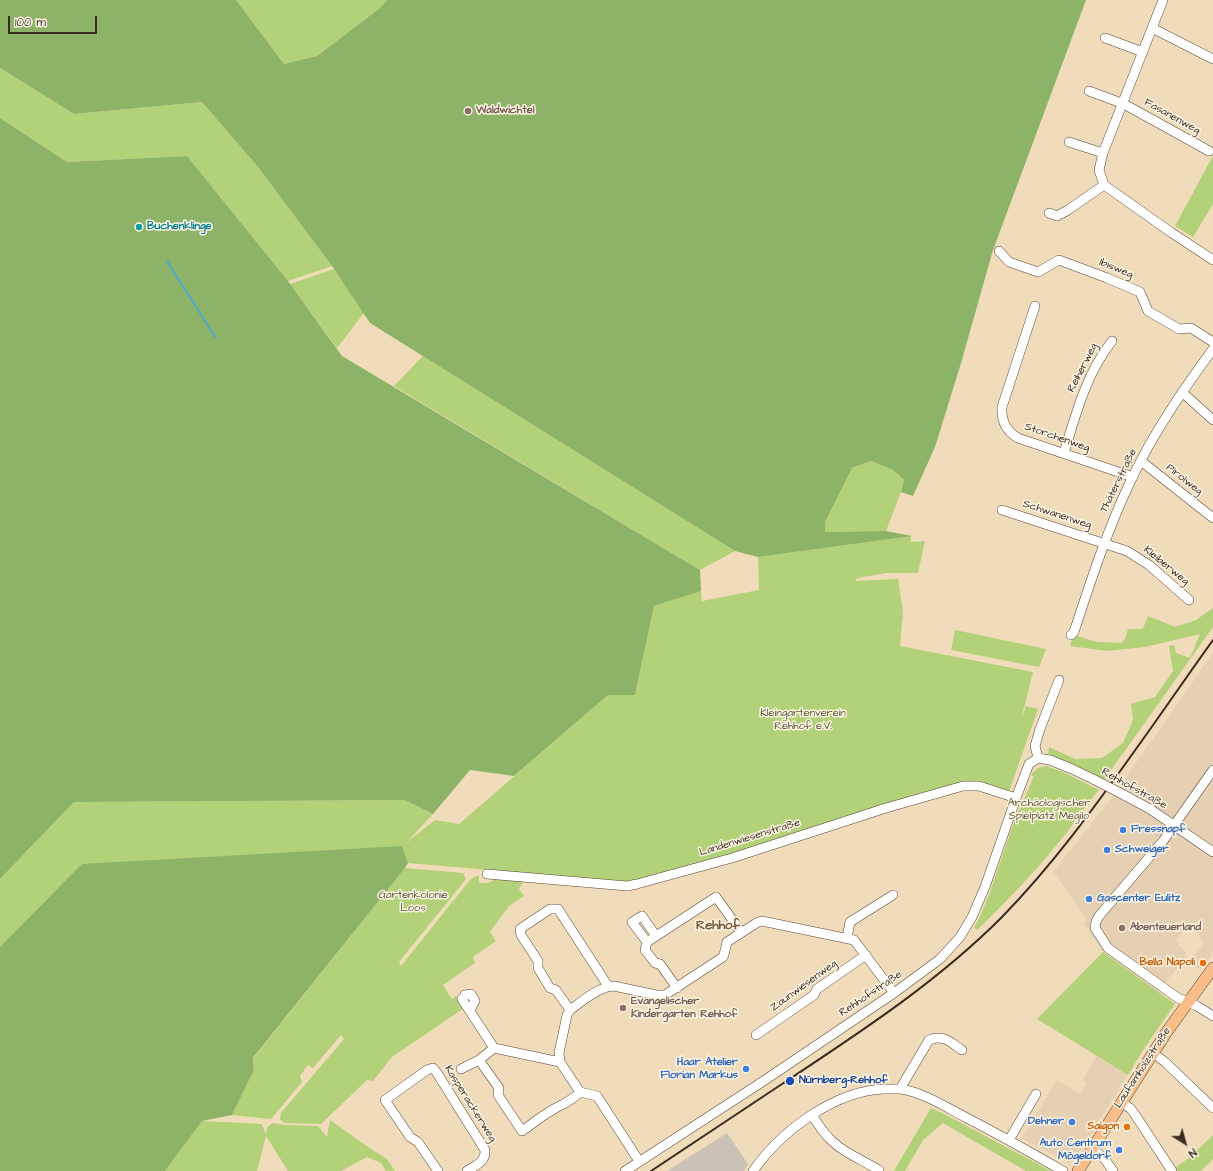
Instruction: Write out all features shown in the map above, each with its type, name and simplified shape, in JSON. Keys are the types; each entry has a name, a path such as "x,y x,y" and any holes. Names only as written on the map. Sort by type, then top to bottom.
{"main road":[{"name":"Laufamholzstraße","path":"1078,1171 1153,1053 1213,968"}],"street":[{"path":"1163,0 1104,153 1099,170 1104,185 1213,260"},
{"path":"1152,28 1213,59"},
{"path":"1105,38 1143,52"},
{"name":"Fasanenweg","path":"1089,92 1124,104 1209,151"},
{"path":"1069,142 1104,153"},
{"path":"1049,212 1057,216 1104,185"},
{"name":"Ibisweg","path":"1000,251 1009,262 1038,272 1059,260 1140,292 1148,311 1179,329 1191,328 1213,342"},
{"name":"Storchenweg","path":"1035,306 1002,407 1005,426 1018,438 1132,477"},
{"name":"Reiherweg","path":"1064,453 1084,389 1103,352 1112,341"},
{"name":"Thäterstraße","path":"1071,635 1074,632 1105,544 1132,477 1182,392 1213,350"},
{"path":"1182,392 1213,420"},
{"name":"Pirolweg","path":"1141,461 1213,518"},
{"name":"Schwanenweg","path":"1002,510 1105,544"},
{"name":"Kleiberweg","path":"1105,544 1127,551 1142,560 1189,600"},
{"path":"1038,758 1035,746 1059,680"},
{"name":"Rehhofstraße","path":"625,1171 894,993 940,959 960,937 972,917 985,887 1016,798 1030,764 1038,758 1050,760 1072,769 1150,809 1213,852"},
{"path":"1213,770 1163,842 1098,916 1095,928 1108,948 1175,996 1213,1016"},
{"name":"Landenwiesenstraße","path":"487,874 627,886 732,858 886,808 963,786 979,786 1016,798"},
{"path":"847,938 850,922 893,895"},
{"path":"677,988 660,964 654,963 645,950 647,942 716,897 741,932"},
{"path":"570,1010 556,990 550,988 538,968 538,961 520,935 520,929 550,909 558,909 608,986"},
{"path":"647,942 632,922 642,916 656,936"},
{"path":"639,1161 597,1096 580,1092 560,1062 558,1053 567,1015 570,1010 601,989 608,986 614,986 656,996 665,995 723,957 727,942 741,932 762,921 854,940 894,993"},
{"name":"Zaunwiesenweg","path":"756,1035 814,995 817,989 866,955"},
{"path":"470,1010 494,1048 560,1062"},
{"path":"900,1089 929,1040 936,1037 943,1039 962,1050"},
{"path":"461,1070 479,1060 494,1048"},
{"path":"1153,1053 1165,1062 1213,1108"},
{"path":"479,1060 499,1088 498,1095 522,1131 554,1109 562,1106 577,1096 580,1092"},
{"name":"Kasperackerweg","path":"438,1171 418,1142 410,1137 385,1100 427,1070 433,1068 485,1150 486,1155 484,1159 467,1171"},
{"path":"753,1171 776,1144 791,1130 812,1115 853,1094 881,1089 900,1089 938,1102 1063,1171"},
{"path":"1009,1140 1036,1094"},
{"path":"1121,1102 1133,1111 1172,1171"},
{"path":"812,1115 833,1142 879,1170"},
{"path":"1092,1148 1104,1158 1113,1171"}],"shaded area":[{"path":"1213,653 1213,953 1200,970 1189,962 1204,942 1197,931 1188,925 1176,940 1179,946 1185,951 1186,956 1158,992 1103,952 1084,924 1087,919 1053,872 1108,803"},
{"path":"1097,1056 1128,1075 1074,1161 1068,1162 1022,1139 1056,1080 1080,1094 1087,1083 1082,1081"},
{"path":"727,1133 748,1164 744,1171 667,1171"}],"green space":[{"path":"0,0 236,0 284,64 317,56 380,8 387,0 1086,0 993,250 961,363 935,447 913,496 901,492 904,480 893,470 871,461 852,468 825,522 825,532 886,531 912,536 758,557 735,551 370,323 332,266 258,167 202,102 74,114 0,68"},
{"path":"236,0 387,0 380,8 317,56 284,64"},
{"path":"0,68 74,114 202,102 258,167 332,266 288,281 187,156 67,162 0,118"},
{"path":"0,118 67,162 187,156 288,281 342,356 700,570 701,591 654,606 635,695 608,695 514,776 470,770 433,814 405,800 74,802 0,879"},
{"path":"1213,156 1213,204 1193,237 1175,226"},
{"path":"334,269 364,313 337,348 290,284"},
{"path":"423,356 735,551 700,570 394,386"},
{"path":"871,461 893,470 904,480 886,531 825,532 825,522 852,468"},
{"name":"Kleingartenverein Rehhof e.V.","path":"911,536 911,542 925,541 918,573 887,573 857,578 855,581 898,579 903,612 900,646 1033,672 1021,720 1026,706 1038,709 1010,789 1007,791 979,781 967,781 883,805 734,853 629,882 408,863 402,846 0,947 0,879 74,802 405,800 433,814 406,843 435,820 459,824 608,695 635,695 654,606 701,591 702,601 759,590 758,557"},
{"path":"1213,608 1213,627 1104,780 1048,754 1049,747 1075,759 1102,758 1123,743 1133,720 1131,704 1155,697 1173,671 1169,646 1174,645 1176,653 1190,658 1200,634 1145,647 1107,651 1070,646 1073,635 1097,642 1121,643 1125,639 1128,629 1143,629 1148,616 1175,627 1196,620"},
{"path":"955,630 1046,649 1039,667 951,650"},
{"name":"Archäologischer Spielplatz Megilo","path":"1046,766 1065,773 1099,790 1043,861 977,930 974,927 989,895 1015,819 1017,819 1017,814 1034,776 1031,775 1037,769"},
{"path":"402,846 408,863 405,868 253,1058 254,1070 232,1115 202,1121 165,1171 0,1171 0,947 82,864"},
{"name":"Gartenkolonie Loos","path":"405,868 463,873 466,879 399,962 401,966 471,879 479,876 479,883 488,883 498,878 524,881 519,889 524,896 509,906 490,932 496,941 473,957 475,963 443,985 452,999 456,996 464,1008 392,1057 373,1081 367,1080 321,1124 284,1123 280,1119 281,1113 344,1039 341,1035 313,1068 308,1065 300,1076 302,1082 271,1119 232,1115 254,1070 253,1059"},
{"path":"1103,952 1175,1004 1145,1047 1128,1075 1037,1019"},
{"path":"931,1108 1051,1171 1026,1171 943,1123 923,1140 905,1171 894,1171"},
{"path":"330,1120 387,1159 395,1171 386,1171 381,1163 367,1157 341,1171 288,1171 266,1136 257,1171 165,1171 202,1121 262,1124 266,1135 268,1126 273,1123 318,1126 327,1137"},
{"path":"1213,1135 1213,1159 1201,1171 1178,1171 1175,1168 1190,1157"}],"waterway":[{"path":"167,261 215,337"}],"railway":[{"path":"651,1171 868,1026 923,986 976,942 1020,898 1072,836 1213,640"}],"place":[{"name":"Waldwichtel","path":"468,111"},
{"name":"Buchenklinge","path":"139,227"},
{"name":"Fressnapf","path":"1123,830"},
{"name":"Schweiger","path":"1107,850"},
{"name":"Gascenter Eulitz","path":"1089,899"},
{"name":"Abenteuerland","path":"1122,928"},
{"name":"Bella Napoli","path":"1203,963"},
{"name":"Evangelischer Kindergarten Rehhof","path":"623,1008"},
{"name":"Haar Atelier Florian Markus","path":"746,1069"},
{"name":"Nürnberg-Rehhof","path":"790,1081"},
{"name":"Dehner","path":"1072,1122"},
{"name":"Saigon","path":"1127,1127"},
{"name":"Auto Centrum Mögeldorf","path":"1119,1150"}],"district":[{"name":"Rehhof","path":"718,926"}]}
